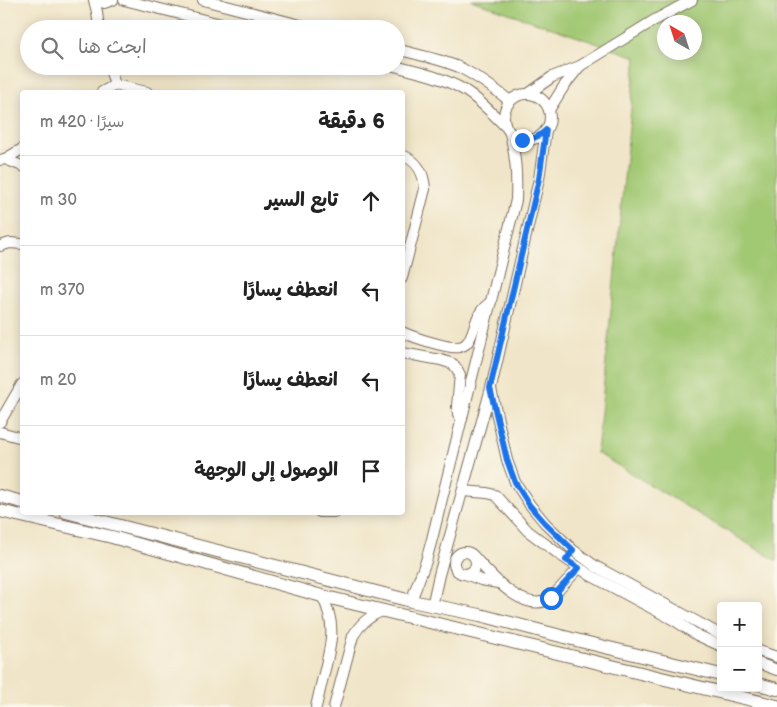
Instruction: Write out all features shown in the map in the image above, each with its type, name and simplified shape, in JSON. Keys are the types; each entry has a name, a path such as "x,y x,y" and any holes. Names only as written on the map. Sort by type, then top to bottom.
{"street":[{"path":"98,20 95,0 104,2 113,0"},
{"path":"124,0 205,20"},
{"path":"203,0 281,20"},
{"path":"528,94 552,77 580,66 653,21 692,0"},
{"path":"405,51 460,68 510,101"},
{"path":"549,110 564,86 580,66"},
{"path":"405,69 450,82 466,91 516,137 522,140 536,138 546,130"},
{"path":"112,75 115,85"},
{"path":"106,90 115,85 138,90"},
{"path":"411,601 430,550 516,200 517,177 515,155 504,121 504,114 510,101 518,95 528,94 537,96 549,110 550,120 546,130 539,179 490,388 432,606"},
{"path":"3,159 20,150"},
{"path":"405,156 416,163 421,170 425,189 405,266"},
{"path":"3,159 20,165"},
{"path":"0,246 10,243 20,244"},
{"path":"408,334 456,348 465,344 471,336 481,310 491,302"},
{"path":"406,353 412,352 415,346 414,339 408,334"},
{"path":"441,360 438,352 443,345"},
{"path":"406,353 453,364 460,375 457,406 458,414 462,419"},
{"path":"0,422 20,387"},
{"path":"490,388 507,460 515,482 530,506 545,523 573,550 595,566 717,633"},
{"path":"0,432 20,437"},
{"path":"463,491 487,492 495,495 528,531 566,560 590,576 717,644"},
{"path":"0,496 20,501"},
{"path":"0,511 112,537 382,611 717,689"},
{"path":"78,515 411,601 480,615 717,674"},
{"path":"112,537 116,524"},
{"path":"430,550 446,551"},
{"path":"566,560 573,550"},
{"path":"498,583 460,573 454,566 456,557 459,553 468,552 472,554 498,583 523,599 534,603 540,603 551,598 579,568"},
{"path":"465,574 475,569 475,558"},
{"path":"424,569 434,566 440,574"},
{"path":"316,707 332,637 331,620 322,596"},
{"path":"334,707 354,636 365,621 382,611"},
{"path":"476,633 480,615"},
{"path":"762,652 777,657"},
{"path":"762,664 777,670"},
{"path":"762,685 777,689"},
{"path":"728,692 777,706"}],"green space":[{"path":"471,0 777,0 777,561 597,453 636,57"}],"route":[{"path":"522,140 536,138 546,130 539,179 490,388 507,460 515,482 530,506 573,550 566,560 579,568 551,598"}]}
